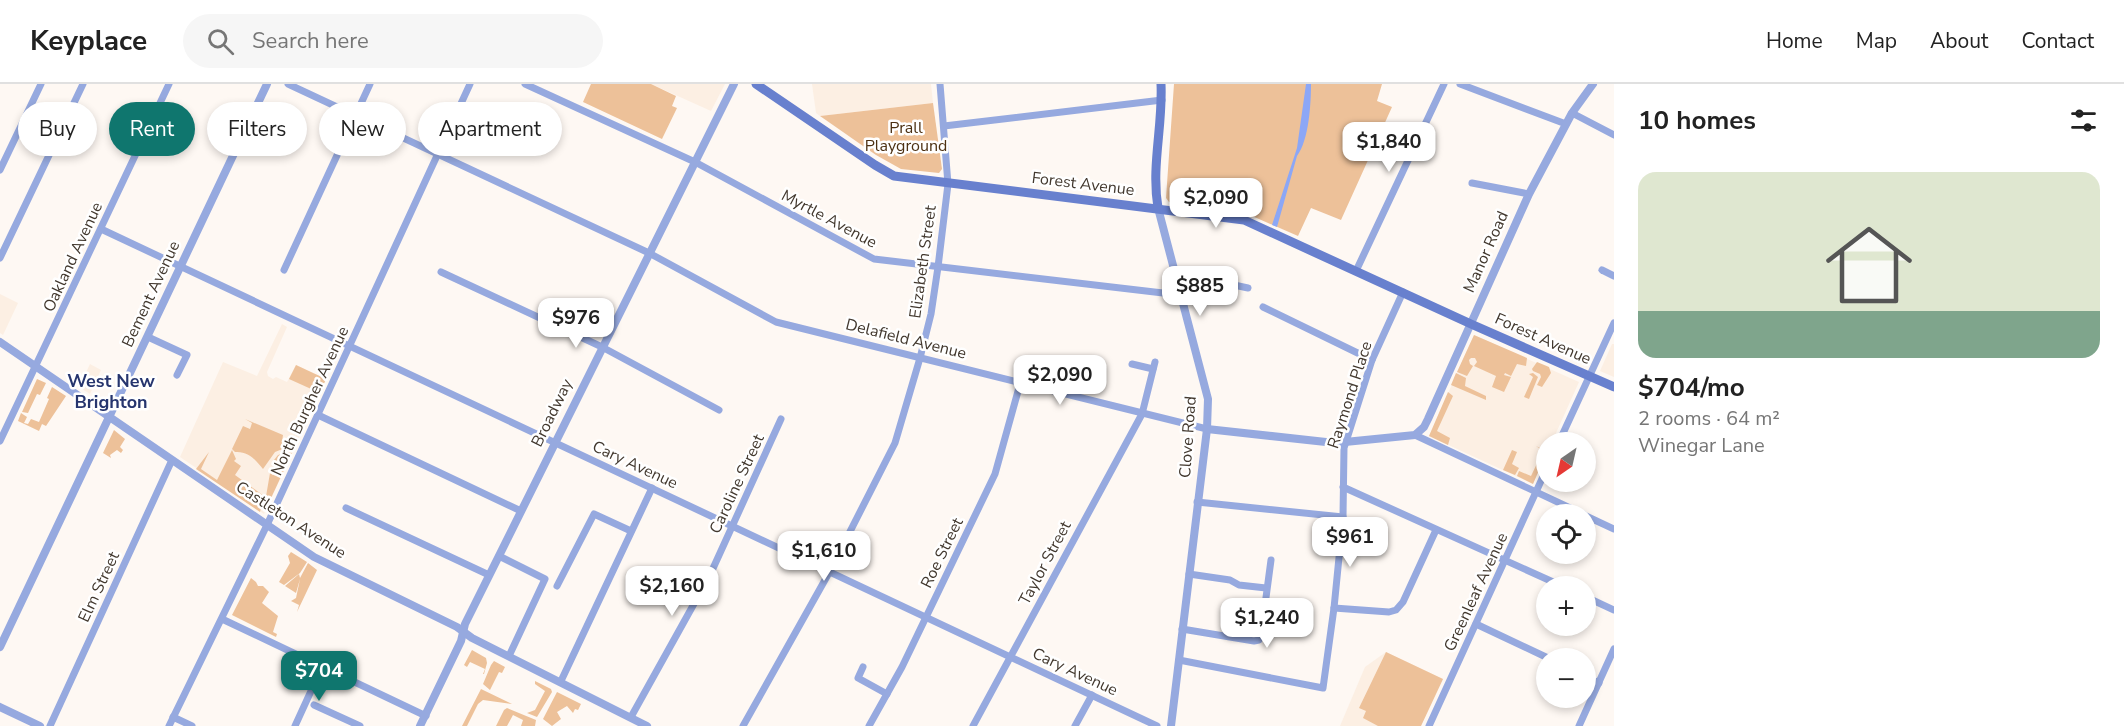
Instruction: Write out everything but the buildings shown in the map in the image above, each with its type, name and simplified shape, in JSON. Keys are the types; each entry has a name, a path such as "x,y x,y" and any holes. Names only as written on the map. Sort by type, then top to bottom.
{"main road":[{"name":"Forest Avenue","path":"756,84 900,178 1244,220 1614,387"},
{"name":"Clove Road","path":"1158,208 1154,180 1162,100 1161,84"}],"street":[{"path":"0,170 42,84"},
{"path":"0,258 83,84"},
{"name":"Oakland Avenue","path":"0,441 170,84"},
{"name":"Bement Avenue","path":"0,647 267,84"},
{"name":"Delafield Avenue","path":"288,84 326,102"},
{"path":"362,102 370,84"},
{"name":"North Burgher Avenue","path":"462,102 470,84"},
{"name":"Myrtle Avenue","path":"525,84 695,162 874,259 1180,295 1234,285 1248,288"},
{"name":"Broadway","path":"420,726 464,632 465,624 734,84"},
{"name":"Elizabeth Street","path":"743,726 830,571 895,443 931,314 938,267 948,184 940,84"},
{"path":"1356,272 1444,84"},
{"path":"1460,84 1566,124"},
{"name":"Manor Road","path":"1415,435 1424,427 1428,419 1529,194 1572,113 1593,84"},
{"path":"944,126 1162,100"},
{"path":"1572,113 1614,135"},
{"path":"284,270 337,156"},
{"name":"North Burgher Avenue","path":"169,726 267,525 437,156"},
{"name":"Delafield Avenue","path":"439,156 649,253 777,322 1207,429 1335,443 1415,435"},
{"path":"1473,183 1529,194"},
{"name":"Clove Road","path":"1158,208 1208,399 1207,429 1171,726"},
{"name":"Cary Avenue","path":"101,229 1157,726"},
{"path":"1602,270 1614,276"},
{"path":"441,272 602,347 719,410"},
{"name":"Raymond Place","path":"1179,660 1323,688 1334,608 1342,517 1345,442 1372,360 1403,292"},
{"path":"1263,306 1372,360"},
{"path":"1564,432 1614,323"},
{"path":"148,337 187,355 177,375"},
{"name":"Castleton Avenue","path":"0,342 314,557 457,627 647,726"},
{"name":"Taylor Street","path":"973,726 1142,414 1154,365 1132,364"},
{"name":"Roe Street","path":"868,726 902,667 995,474 1020,384"},
{"path":"318,415 521,511"},
{"name":"Caroline Street","path":"631,717 710,575 781,419"},
{"path":"1415,435 1560,504"},
{"name":"Elm Street","path":"50,726 172,460"},
{"path":"1343,487 1539,576"},
{"path":"561,681 652,488"},
{"name":"Greenleaf Avenue","path":"1430,726 1536,493"},
{"path":"1197,502 1342,517"},
{"path":"346,508 489,575"},
{"path":"556,586 594,514 631,531"},
{"path":"1596,521 1614,529"},
{"path":"1334,608 1389,612 1396,610 1403,602 1436,530"},
{"path":"499,556 545,579 509,656"},
{"path":"1182,629 1257,641 1261,635 1271,560"},
{"path":"1189,574 1230,579 1239,585 1266,588"},
{"path":"1596,602 1614,610"},
{"path":"222,619 426,716"},
{"path":"1476,624 1536,652"},
{"path":"1579,726 1614,649"},
{"path":"295,726 322,667"},
{"path":"863,667 858,678 887,694"},
{"path":"1076,726 1092,695"},
{"path":"315,705 360,726"},
{"path":"0,706 40,726"},
{"path":"173,717 192,726"}],"shaded area":[{"path":"651,84 725,84 711,111"},
{"path":"812,84 931,84 933,103 820,116 816,113"},
{"path":"0,294 18,303 3,335 0,333"},
{"path":"282,324 287,327 267,372 268,376 287,382 296,365 326,379 264,514 180,457 223,362 257,376"},
{"path":"1474,335 1579,382 1556,432 1536,432 1536,477 1533,484 1429,436"},
{"path":"1614,344 1614,377 1600,371"},
{"path":"90,364 101,370 90,394 79,387"},
{"path":"1386,652 1443,679 1421,726 1340,726 1365,667"}],"green space":[{"path":"591,84 651,84 676,96 672,106 677,108 662,139 583,102"},
{"path":"1174,84 1382,84 1377,101 1392,107 1341,220 1311,208 1298,236 1243,212 1169,202 1166,198"},
{"name":"Prall Playground","path":"933,103 942,169 939,173 901,169 876,155 820,116"},
{"path":"1474,335 1527,358 1526,366 1517,364 1511,376 1505,373 1504,375 1511,377 1504,392 1492,387 1496,376 1474,366 1477,362 1475,358 1469,360 1473,366 1467,376 1457,372"},
{"path":"1537,362 1549,367 1551,373 1542,387 1537,385 1540,374 1532,369"},
{"path":"296,365 326,379 320,393 289,379"},
{"path":"1456,373 1466,378 1465,386 1486,396 1486,400 1451,385"},
{"path":"1533,373 1538,377 1529,399 1524,397 1533,377 1529,374"},
{"path":"37,379 46,383 40,395 37,394 28,413 22,412"},
{"path":"52,387 66,396 46,426 42,424 39,431 18,421 21,413 27,417 24,423 28,424 31,419 39,422"},
{"path":"1448,392 1453,396 1437,431 1450,438 1448,445 1429,436"},
{"path":"245,419 283,435 282,442 285,448 275,452 263,469 251,456 232,449 243,426 250,429 252,423"},
{"path":"114,430 125,439 120,447 123,450 121,453 117,450 110,455 111,458 103,453"},
{"path":"232,450 236,459 234,461 241,466 235,475 264,496 260,512 196,469 209,452 201,469 217,480"},
{"path":"1512,450 1517,452 1512,464 1519,468 1515,475 1503,470"},
{"path":"292,453 265,511 270,473 273,475 279,467 274,460 278,455"},
{"path":"1536,466 1536,477 1533,484 1517,476 1519,471 1531,476"},
{"path":"291,552 307,562 300,573 284,585 279,582 290,563 288,556"},
{"path":"308,563 317,570 297,612 299,605 291,601 296,598 300,579 296,593 285,586 299,574 300,578"},
{"path":"251,578 258,586 263,586 269,592 262,603 278,616 273,632 277,634 276,637 232,615"},
{"path":"472,650 486,658 487,663 484,674 485,669 470,662 467,667 464,665"},
{"path":"1386,652 1443,679 1421,726 1378,726 1363,718 1366,711 1359,708"},
{"path":"494,661 505,667 502,673 499,672 490,690 483,684"},
{"path":"535,681 551,689 552,692 537,717 527,713 535,710 545,691 535,684"},
{"path":"481,689 512,704 483,700 478,704 467,726 462,726"},
{"path":"557,692 581,704 573,713 567,706 557,712 561,719 552,726 543,719"},
{"path":"507,708 536,720 535,726 521,726 523,720 513,715 507,726 496,726"}],"water":[{"path":"1306,84 1311,84 1307,131 1297,156 1277,227 1272,225 1297,148"}],"district":[{"name":"West New Brighton","path":"111,391"}]}
